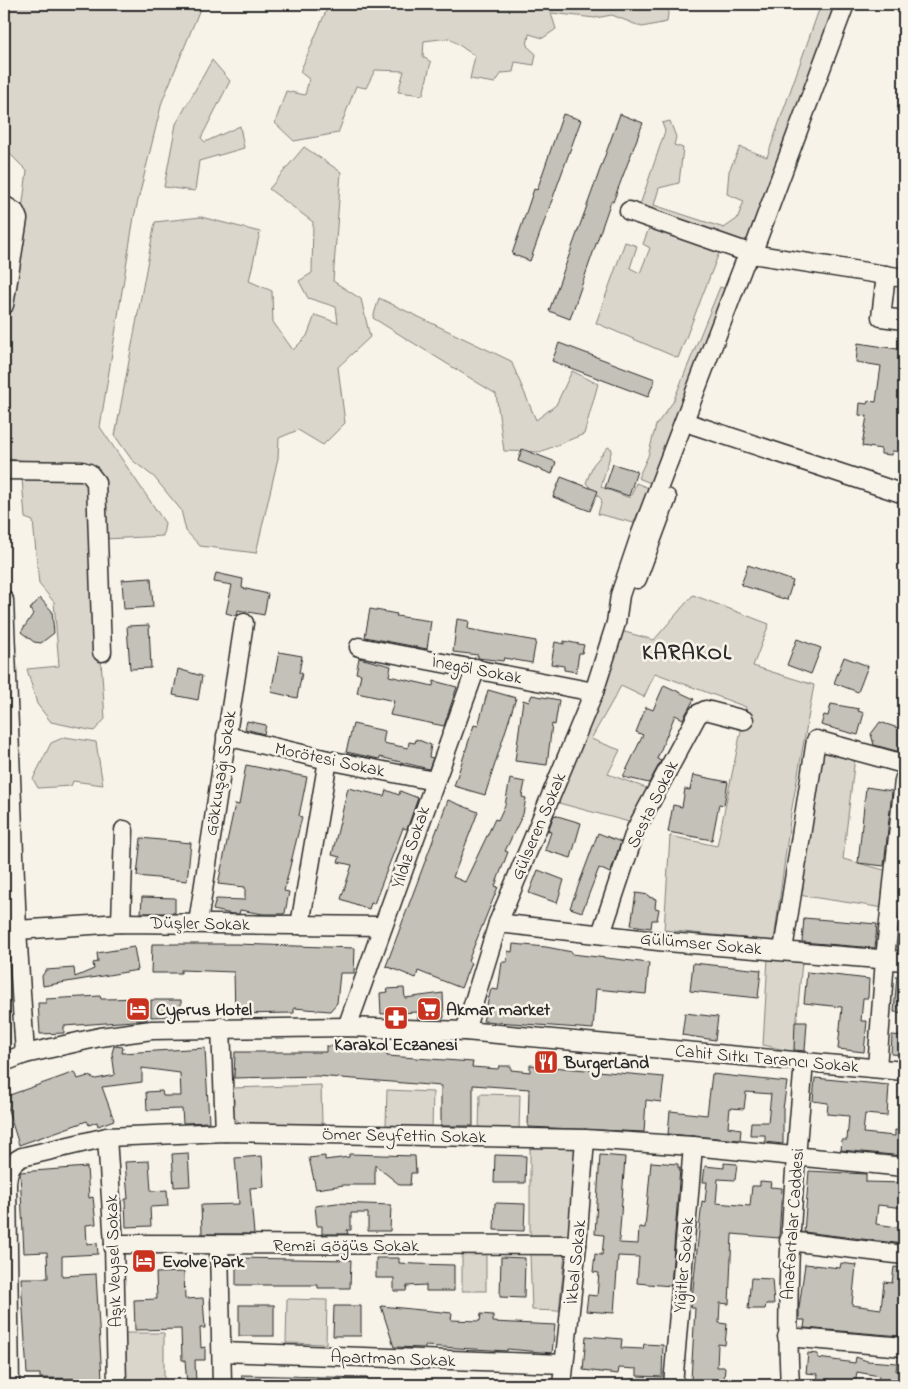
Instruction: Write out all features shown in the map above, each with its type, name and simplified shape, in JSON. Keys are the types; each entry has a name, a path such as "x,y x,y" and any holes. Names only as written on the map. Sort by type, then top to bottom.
{"street":[{"path":"616,623 620,595 640,536 744,264 752,254 845,4"},
{"path":"4,205 15,212 18,219 4,305"},
{"path":"629,211 752,254 904,278"},
{"path":"616,623 640,571 754,266 752,254"},
{"path":"886,275 881,317 904,320"},
{"path":"694,425 904,494"},
{"path":"4,470 82,471 88,473 96,482 102,652"},
{"path":"4,600 25,1054"},
{"name":"Gökkuşağı Sokak","path":"198,923 244,623"},
{"name":"Gülseren Sokak","path":"465,1031 498,923 594,692 616,623"},
{"name":"İnegöl Sokak","path":"359,647 594,692"},
{"name":"Yıldız Sokak","path":"347,1027 476,668"},
{"name":"Sesta Sokak","path":"601,934 636,829 698,714 706,710 744,720"},
{"name":"Morötesi Sokak","path":"226,736 328,760 434,781"},
{"path":"783,950 816,740 904,764"},
{"path":"300,925 328,760"},
{"path":"877,1068 885,959 904,780"},
{"path":"121,923 124,830"},
{"name":"Düşler Sokak","path":"18,930 121,923 383,926"},
{"name":"Gülümser Sokak","path":"498,923 904,961"},
{"path":"221,1027 225,1132"},
{"name":"Cahit Sıtkı Tarancı Sokak","path":"4,1062 25,1054 100,1037 152,1030 221,1027 347,1027 465,1031 904,1070"},
{"name":"Anafartalar Caddesi","path":"790,1385 788,1337 789,1241 804,1062"},
{"name":"Ömer Seyfettin Sokak","path":"6,1360 8,1170 15,1160 107,1137 225,1132 585,1139 796,1155 904,1167"},
{"name":"Aşık Veysel Sokak","path":"107,1137 114,1244 117,1385"},
{"name":"İkbal Sokak","path":"562,1385 577,1245 585,1139"},
{"name":"Yiğitler Sokak","path":"673,1385 693,1146"},
{"path":"789,1241 904,1255"},
{"name":"Remzi Göğüs Sokak","path":"114,1244 219,1246 577,1245"},
{"path":"219,1246 222,1385"},
{"path":"788,1337 904,1347"},
{"name":"Apartman Sokak","path":"222,1352 564,1364"},
{"path":"6,1360 10,1385"}],"shaded area":[{"path":"4,4 202,4 162,102 134,217 100,427 165,523 163,536 105,539 96,468 8,459 4,396 4,348 27,171 4,148"},
{"path":"329,4 669,4 667,22 642,27 612,15 595,18 551,13 556,29 543,38 529,34 527,46 536,54 534,65 515,62 513,72 502,73 495,83 470,79 475,56 449,38 424,41 423,57 431,62 423,95 398,92 404,71 375,70 366,88 356,86 338,133 294,141 275,123 286,91 305,95 309,79 300,72"},
{"path":"821,4 838,4 747,239 733,244 639,208 665,131 662,123 670,121 676,137 674,145 683,148 679,183 659,188 654,205 724,228 737,219 744,201 727,194 729,171 740,147 767,157"},
{"path":"212,60 230,81 201,138 205,142 240,126 244,148 199,161 195,191 164,187 176,124"},
{"path":"304,147 341,172 333,281 361,299 370,337 338,367 345,423 323,445 298,430 279,438 278,458 256,553 200,546 186,531 181,510 154,477 132,460 115,436 155,222 201,217 260,232 249,281 272,291 273,322 293,350 307,336 315,315 338,323 336,307 308,298 299,281 312,273 313,222 269,189"},
{"path":"649,228 719,253 678,358 596,323 625,242 637,246 630,268 640,273 650,248 643,244"},
{"path":"720,287 729,290 653,484 638,478 648,456 656,425 673,402"},
{"path":"379,298 511,361 536,420 556,405 572,371 598,384 584,434 540,452 504,451 496,394 373,318"},
{"path":"608,447 612,449 601,487 630,498 636,483 651,489 643,513 639,510 634,523 598,514 602,500 586,483 593,465"},
{"path":"81,477 89,483 105,719 94,731 51,722 37,704 27,669 59,666 54,602 39,584 33,521 25,518 22,479"},
{"path":"693,595 769,624 753,666 814,685 791,813 774,941 664,930 670,836 717,846 746,707 655,673 644,697 621,686 591,739 620,750 608,774 649,789 633,823 555,802 621,631 654,640"},
{"path":"65,737 96,742 103,785 73,781 71,786 38,788 33,779 51,743"},
{"path":"827,750 855,757 843,859 888,871 884,908 798,895 819,756"},
{"path":"768,958 802,961 794,1052 763,1045"},
{"path":"321,1085 322,1124 241,1124 233,1116 232,1088"},
{"path":"387,1090 433,1092 432,1127 386,1125"},
{"path":"480,1094 520,1095 519,1131 479,1130"},
{"path":"530,1144 577,1145 572,1235 530,1236"},
{"path":"462,1251 486,1251 486,1291 462,1291"},
{"path":"565,1253 559,1311 532,1310 530,1254"},
{"path":"287,1299 327,1300 326,1344 286,1343"},
{"path":"123,1333 164,1333 164,1385 124,1385"}],"building":[{"path":"563,114 581,120 530,261 512,254 534,189 537,190"},
{"path":"620,114 643,123 613,202 611,201 570,319 549,311"},
{"path":"559,343 655,379 648,397 552,361"},
{"path":"858,343 904,350 904,427 901,452 892,451 891,455 881,454 881,449 862,446 867,416 859,415 860,403 876,402 881,366 856,362"},
{"path":"522,449 556,462 552,474 518,461"},
{"path":"613,464 637,471 629,496 605,488"},
{"path":"561,477 598,491 590,511 553,497"},
{"path":"748,565 793,581 787,600 741,585"},
{"path":"216,573 243,579 242,588 268,594 264,615 238,610 237,616 226,613 232,585 214,582"},
{"path":"151,578 153,607 124,609 122,580"},
{"path":"40,598 52,611 54,633 41,643 34,642 21,632 33,614 30,609"},
{"path":"370,609 397,614 396,616 431,621 427,649 365,637"},
{"path":"457,619 469,621 468,629 536,641 532,663 504,658 503,661 478,658 478,655 453,652"},
{"path":"149,625 151,668 130,669 127,626"},
{"path":"797,639 821,648 811,674 787,665"},
{"path":"564,641 584,645 582,653 579,653 576,672 564,670 564,666 551,664 555,642 564,644"},
{"path":"279,652 302,656 299,673 302,673 297,698 271,692"},
{"path":"844,657 868,666 858,692 834,683"},
{"path":"359,658 391,666 389,676 433,686 434,681 457,687 444,726 390,715 394,701 357,693 361,674 356,673"},
{"path":"178,669 202,676 198,700 173,695"},
{"path":"664,685 694,699 683,719 675,715 657,759 661,761 649,783 623,777 643,735 636,732 646,707 653,710"},
{"path":"488,690 516,698 485,795 454,786 474,725 478,726"},
{"path":"532,695 559,700 555,725 552,724 547,765 515,761 523,700 529,702"},
{"path":"831,704 859,709 858,711 864,713 858,735 821,725 824,715 828,716"},
{"path":"247,721 266,725 264,734 245,729"},
{"path":"880,722 904,730 904,753 874,745 871,734"},
{"path":"353,724 385,731 383,743 408,748 409,742 415,743 416,739 431,745 429,757 433,758 429,769 380,757 379,759 346,752"},
{"path":"246,765 307,777 299,816 302,817 284,891 289,892 285,913 283,914 263,914 240,910 239,914 232,914 213,910 216,899 245,900 245,887 218,884 235,804 239,805"},
{"path":"693,775 728,782 724,805 719,804 712,840 668,832 673,805 682,807 685,789 690,790"},
{"path":"510,779 525,782 522,797 526,798 523,814 505,851 508,852 495,886 498,887 468,961 471,963 461,988 418,971 416,978 386,966 448,800 478,812 453,877 465,882 495,819 498,820 505,805"},
{"path":"866,787 892,791 884,866 858,863"},
{"path":"348,788 384,796 386,790 399,795 400,791 418,798 407,829 403,828 374,904 371,903 369,909 341,899 352,865 338,862 340,857 332,855"},
{"path":"554,815 581,823 571,858 545,850 551,832 548,831"},
{"path":"598,833 621,842 610,873 599,868 582,912 570,908"},
{"path":"141,838 191,843 187,881 137,876"},
{"path":"538,870 564,880 557,903 529,893"},
{"path":"636,893 649,895 649,897 656,899 655,908 659,909 657,920 652,920 651,928 631,925"},
{"path":"142,897 175,898 175,913 141,913"},
{"path":"804,918 877,924 875,948 802,942"},
{"path":"152,944 236,944 355,948 354,973 340,973 337,1003 330,1011 294,1008 294,1013 235,1014 234,972 181,970 181,973 151,973"},
{"path":"513,944 546,947 572,952 572,954 649,963 646,994 596,989 593,1029 483,1021 491,989 498,990 502,962 507,962 508,951 512,952"},
{"path":"134,947 138,970 43,986 42,976 46,970 74,968 75,977 94,969 93,963 98,962 97,953"},
{"path":"693,963 761,970 758,998 690,991"},
{"path":"807,972 869,979 868,998 863,998 861,1021 867,1021 864,1052 838,1049 842,1007 804,1003"},
{"path":"897,975 904,976 904,1013 894,1012"},
{"path":"404,988 405,998 443,993 444,1018 418,1019 418,1012 381,1014 380,993 388,992 387,989"},
{"path":"100,996 101,999 142,998 147,1020 64,1026 64,1033 40,1034 38,1003 46,1003 46,999"},
{"path":"151,1000 181,1000 181,1016 151,1017"},
{"path":"685,1013 718,1017 715,1040 682,1035"},
{"path":"795,1022 807,1022 805,1051 794,1050"},
{"path":"892,1035 904,1036 904,1055 891,1054"},
{"path":"114,1046 123,1047 122,1053 205,1048 209,1122 183,1123 182,1109 147,1110 146,1092 162,1091 163,1096 181,1096 180,1073 142,1068 142,1082 102,1087 114,1120 98,1126 97,1122 89,1125 87,1121 19,1145 4,1097 75,1072 78,1079 88,1076 96,1079 115,1075 112,1053"},
{"path":"326,1046 387,1049 387,1056 473,1062 472,1067 498,1069 499,1066 511,1066 511,1070 530,1072 530,1065 664,1077 661,1102 646,1100 644,1132 528,1127 529,1089 473,1085 473,1126 441,1126 441,1086 317,1076 234,1078 235,1052 326,1052"},
{"path":"712,1074 787,1082 783,1109 783,1144 765,1142 765,1135 750,1135 751,1122 768,1122 771,1094 746,1092 744,1109 730,1108 728,1127 741,1129 740,1140 668,1134 670,1111 707,1115"},
{"path":"815,1078 889,1085 887,1116 865,1114 863,1133 895,1136 895,1130 904,1131 904,1156 841,1150 842,1140 847,1140 849,1116 827,1114 828,1103 813,1101"},
{"path":"188,1153 190,1186 174,1187 172,1154"},
{"path":"349,1154 415,1156 416,1173 411,1173 410,1185 400,1185 375,1165 375,1185 344,1185 316,1189 309,1158 325,1156 325,1160 349,1157"},
{"path":"495,1155 526,1156 525,1183 494,1183"},
{"path":"600,1155 625,1157 619,1243 638,1244 639,1227 645,1228 651,1162 678,1164 678,1168 680,1168 671,1286 637,1283 639,1257 618,1256 614,1313 586,1311 588,1295 597,1296 599,1273 593,1272 595,1254 602,1255 604,1235 595,1234"},
{"path":"262,1156 264,1187 250,1188 254,1234 202,1234 201,1205 239,1204 235,1158"},
{"path":"149,1161 151,1191 167,1190 168,1206 150,1207 151,1226 126,1227 125,1199 128,1199 125,1162"},
{"path":"724,1163 737,1164 735,1180 718,1179 716,1203 750,1206 752,1186 760,1186 760,1181 771,1182 770,1187 782,1188 779,1238 732,1234 729,1304 720,1303 719,1323 727,1324 725,1345 718,1344 717,1367 725,1367 724,1381 691,1380 695,1308 691,1308 702,1201 705,1202 707,1182 703,1182 705,1166 724,1168"},
{"path":"87,1167 89,1198 93,1197 96,1224 86,1225 87,1244 97,1243 98,1254 62,1256 62,1276 96,1274 102,1379 40,1378 40,1374 27,1374 21,1278 48,1278 47,1252 24,1253 20,1172"},
{"path":"809,1171 866,1174 866,1182 904,1183 904,1208 878,1205 876,1224 904,1228 904,1244 804,1232"},
{"path":"337,1203 391,1205 390,1231 368,1231 368,1213 351,1213 351,1230 347,1230 348,1234 322,1234 322,1226 317,1226 315,1206"},
{"path":"495,1203 525,1204 524,1231 494,1230"},
{"path":"501,1257 525,1258 524,1298 500,1297"},
{"path":"236,1258 351,1260 350,1288 318,1288 318,1285 236,1285"},
{"path":"376,1258 399,1258 399,1263 454,1265 454,1291 426,1291 426,1285 407,1286 406,1291 394,1291 394,1278 376,1278"},
{"path":"841,1263 856,1265 852,1305 881,1309 884,1282 892,1283 894,1267 904,1268 901,1336 804,1328 805,1320 799,1320 799,1308 805,1264 840,1268"},
{"path":"184,1272 185,1299 203,1298 205,1328 200,1328 201,1348 205,1347 205,1360 195,1360 196,1385 187,1385 185,1360 182,1360 181,1329 135,1330 134,1300 157,1299 156,1273"},
{"path":"751,1278 772,1279 774,1304 766,1304 765,1309 748,1309"},
{"path":"239,1305 274,1305 274,1336 239,1336"},
{"path":"334,1306 361,1306 361,1336 333,1336"},
{"path":"381,1306 452,1313 451,1320 480,1321 481,1314 493,1315 493,1322 555,1325 552,1353 507,1349 507,1351 425,1346 425,1348 394,1347"},
{"path":"586,1336 622,1339 621,1348 643,1349 644,1344 663,1345 662,1377 637,1376 637,1369 619,1368 618,1374 583,1370"},
{"path":"808,1353 818,1354 818,1358 855,1363 856,1357 867,1361 897,1363 896,1371 904,1372 904,1385 878,1385 879,1376 857,1372 855,1385 817,1385 818,1374 806,1373"},
{"path":"242,1375 368,1378 368,1385 241,1385"}],"place":[{"name":"Cyprus Hotel","path":"138,1009"},
{"name":"Akmar market","path":"429,1009"},
{"name":"Karakol Eczanesi","path":"396,1018"},
{"name":"BurgerLand","path":"546,1062"},
{"name":"Evolve Park","path":"144,1261"}],"district":[{"name":"KARAKOL","path":"687,651"}]}
